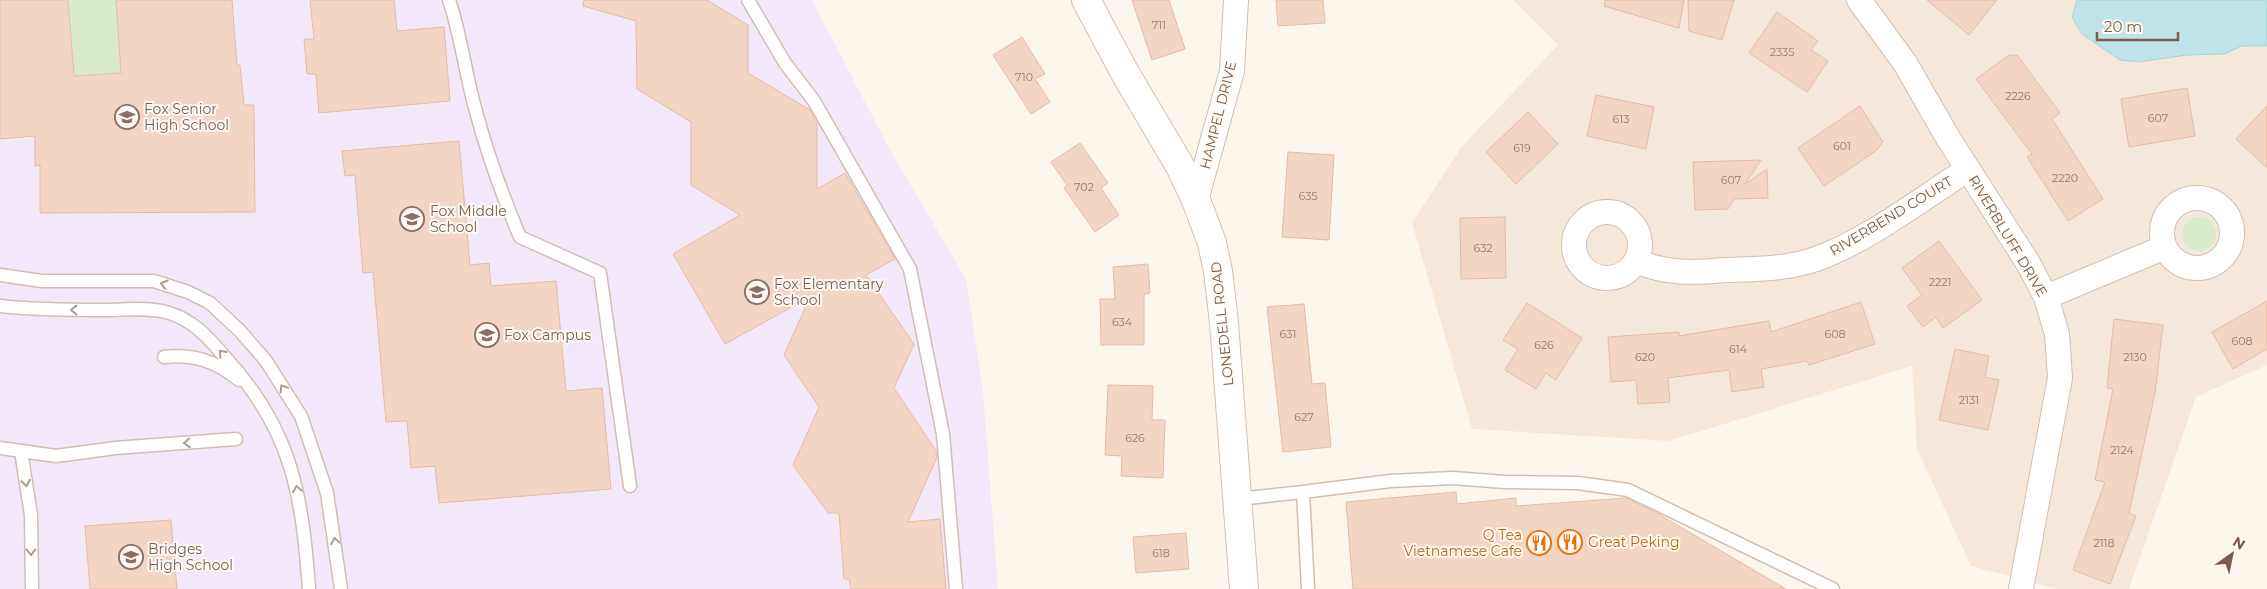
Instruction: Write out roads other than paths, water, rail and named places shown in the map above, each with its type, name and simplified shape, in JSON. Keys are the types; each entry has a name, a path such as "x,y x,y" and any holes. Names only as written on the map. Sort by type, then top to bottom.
{"street":[{"name":"LONEDELL ROAD","path":"1086,0 1129,81 1180,166 1196,200 1212,243 1218,271 1244,589"},
{"name":"HAMPEL DRIVE","path":"1196,200 1232,71 1236,0"},
{"name":"RIVERBLUFF DRIVE","path":"1861,1 1905,62 1967,170 2046,297 2057,334 2060,378 2021,589"},
{"name":"RIVERBEND COURT","path":"1636,260 1650,267 1682,273 1782,267 1816,259 1846,245 1887,221 1967,170"},
{"path":"2046,297 2165,247"}],"lane":[{"path":"449,0 457,24 474,106 494,176 520,237 600,273 630,486"},
{"path":"748,0 784,63 814,101 910,269 943,434 956,589"},
{"path":"0,276 42,281 154,282 188,292 210,303 240,331 266,361 301,416 326,493 341,589"},
{"path":"0,306 44,310 135,309 164,311 180,316 198,327 252,391 276,428 291,464 299,505 309,589"},
{"path":"164,357 180,355 197,357 214,363 252,391"},
{"path":"0,448 56,456 115,448 236,439"},
{"path":"21,451 31,515 32,589"},
{"path":"1238,499 1390,481 1453,478 1504,482 1578,483 1628,490 1833,589"},
{"path":"1303,492 1308,589"}],"water":[{"path":"2077,0 2267,0 2267,46 2242,46 2224,54 2187,55 2138,62 2120,60 2082,34 2072,17"}],"place":[{"name":"Fox Senior High School","path":"127,117"},
{"name":"Fox Middle School","path":"412,219"},
{"name":"Fox Elementary School","path":"757,292"},
{"name":"Fox Campus","path":"487,335"},
{"name":"Great Peking","path":"1570,542"},
{"name":"Q Tea Vietnamese Cafe","path":"1539,543"},
{"name":"Bridges High School","path":"131,557"}]}
